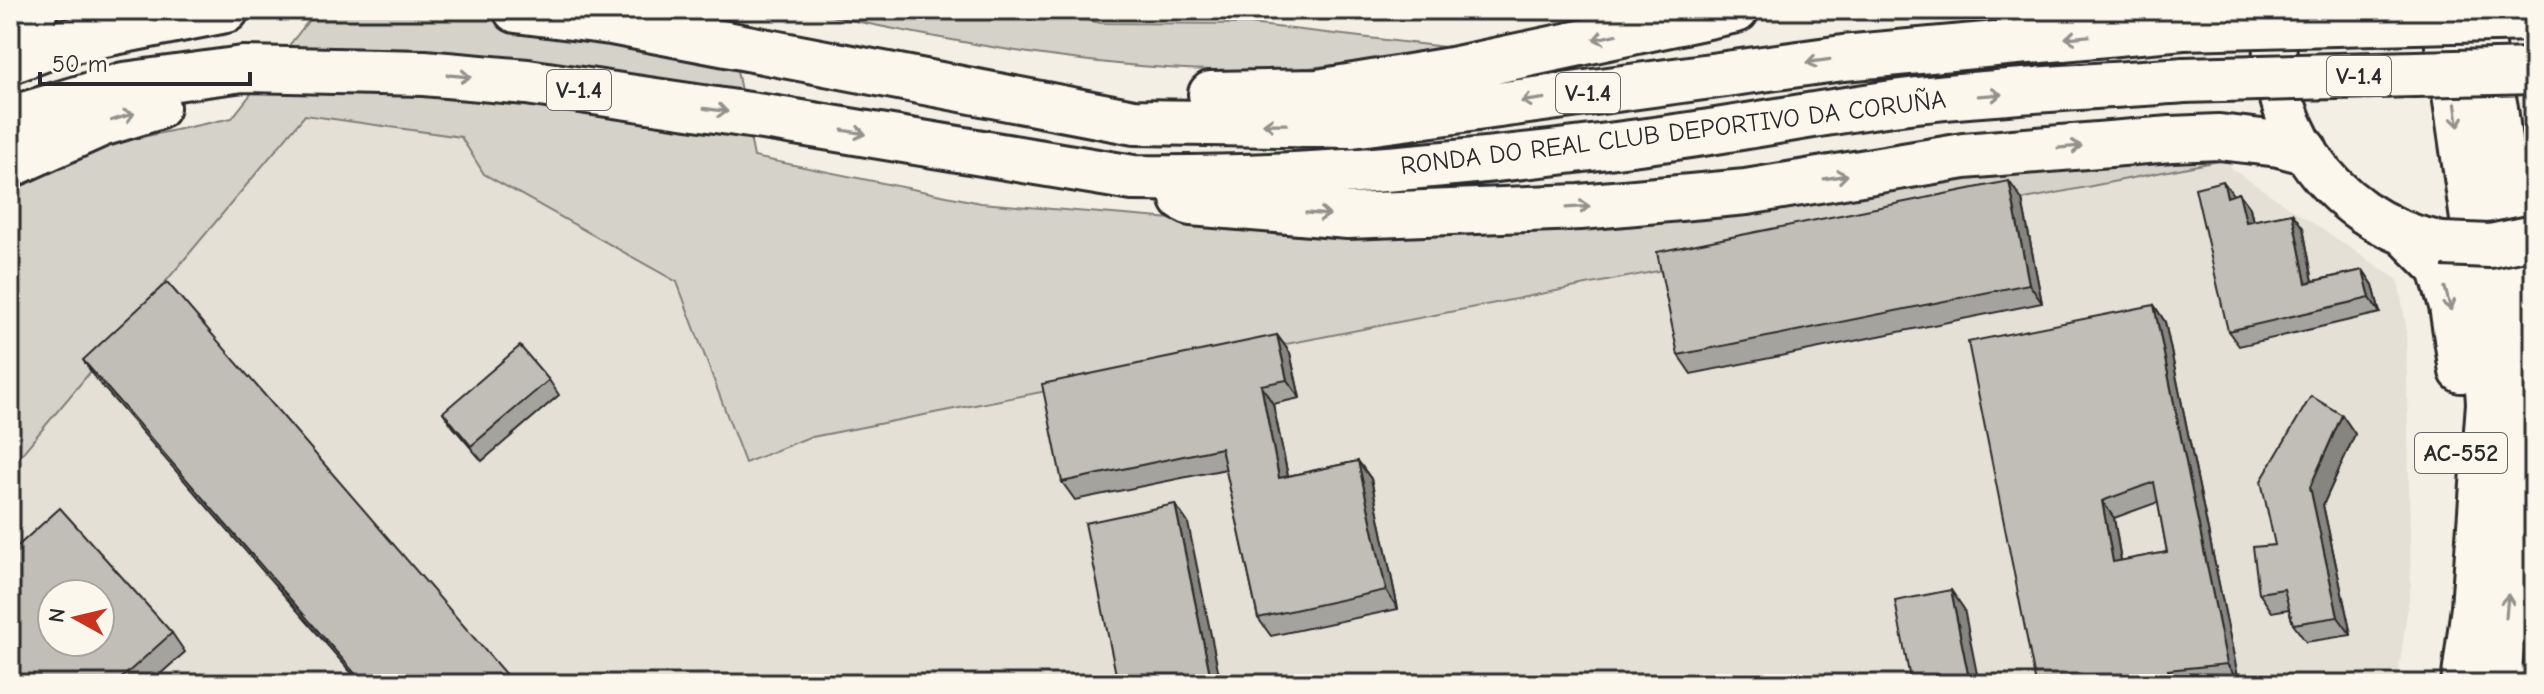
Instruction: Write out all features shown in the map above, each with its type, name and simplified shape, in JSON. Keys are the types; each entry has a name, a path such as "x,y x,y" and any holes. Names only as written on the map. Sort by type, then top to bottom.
{"highway":[{"path":"10,15 35,10"},
{"path":"10,61 59,43 226,10"},
{"name":"RONDA DO REAL CLUB DEPORTIVO DA CORUÑA","path":"516,10 611,22 1134,122 1352,125 1843,58 2183,27 2534,18"},
{"path":"993,97 1318,92 1452,70 1736,10"},
{"name":"RONDA DO REAL CLUB DEPORTIVO DA CORUÑA","path":"10,119 124,85 228,71 381,72 527,82 777,119 1133,178 1192,179 1498,159 1656,140 1917,100 2184,80 2534,71"},
{"path":"10,165 101,124 152,108 216,95 280,89 381,72"},
{"path":"1133,178 1191,203 1348,216 1580,207 1746,192 1964,156 2171,139 2219,137 2279,144 2305,151"}],"main road":[{"path":"2278,10 2273,36 2275,69 2288,118 2305,151 2327,183 2365,214 2425,240 2490,246 2534,237"},
{"name":"AC-552","path":"2442,10 2479,268 2488,403 2473,607 2463,684"},
{"name":"AC-552","path":"2477,10 2496,108 2515,262 2518,464 2499,684"},
{"name":"AC-552","path":"2425,240 2440,269 2451,306 2461,368 2462,447 2454,541 2435,684"}],"shaded area":[{"path":"317,10 725,10 754,157 981,203 1329,232 1495,233 1644,222 2011,172 2229,159 807,438 745,463 677,282 484,174 461,137 305,115 10,468 10,193 62,163 114,143 232,118"},
{"path":"802,10 1036,10 1101,23 1250,24 1445,47 1361,62 1297,69 1157,67 978,45"},
{"path":"305,115 461,137 484,174 677,282 745,463 807,438 2229,159 2232,169 2398,280 2406,326 2411,584 2397,684 10,684 10,468"}],"building":[{"path":"2009,181 2029,284 1678,355 1657,252"},
{"path":"2223,181 2227,197 2239,193 2246,222 2292,213 2306,283 2363,270 2370,298 2228,331 2195,188"},
{"path":"167,282 514,684 364,684 83,360"},
{"path":"2154,305 2227,664 2168,670 2170,684 2036,684 1968,342","holes":["2154,482 2167,552 2113,562 2102,501"]},
{"path":"1277,335 1287,380 1261,385 1279,478 1358,461 1386,590 1258,618 1221,448 1062,482 1042,384"},
{"path":"520,346 549,380 471,446 443,412"},
{"path":"2311,396 2342,415 2310,487 2338,617 2293,624 2284,589 2259,593 2253,547 2275,545 2261,481"},
{"path":"1175,504 1212,684 1118,684 1085,523"},
{"path":"60,508 172,633 115,684 10,684 10,553"},
{"path":"1951,590 1970,684 1911,684 1895,601"}]}
